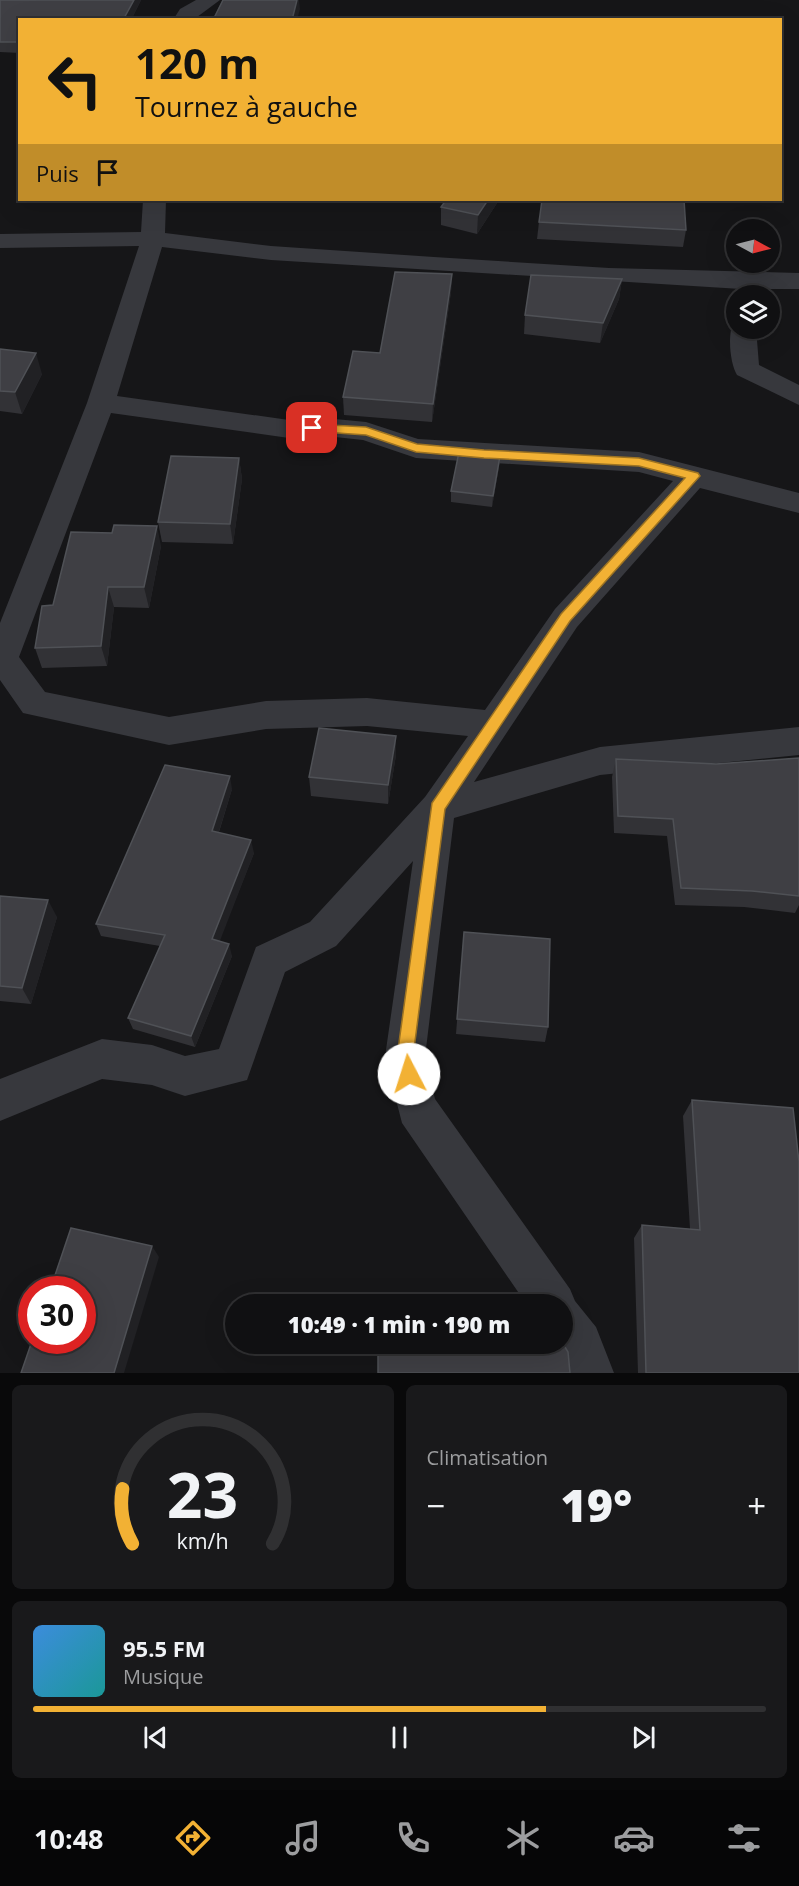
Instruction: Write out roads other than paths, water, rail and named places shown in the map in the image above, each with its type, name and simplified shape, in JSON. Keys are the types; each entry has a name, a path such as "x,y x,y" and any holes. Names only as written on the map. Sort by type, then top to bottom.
{"street":[{"path":"184,18 187,13 210,0"},
{"path":"154,201 153,239 101,403 1,661 35,703 169,731 266,715 367,712 495,725"},
{"path":"0,241 153,239 271,253 726,287"},
{"path":"766,285 799,281"},
{"path":"744,339 746,369 799,396"},
{"path":"101,403 289,429 335,428 366,431 416,448 639,462 799,503"},
{"path":"0,1100 102,1059 152,1065 185,1076 233,1066 270,960 322,934 438,808 566,618 694,476"},
{"path":"438,808 600,760 799,741"},
{"path":"438,808 405,1057 417,1108 546,1294"},
{"path":"573,1333 580,1343 591,1373"}]}
